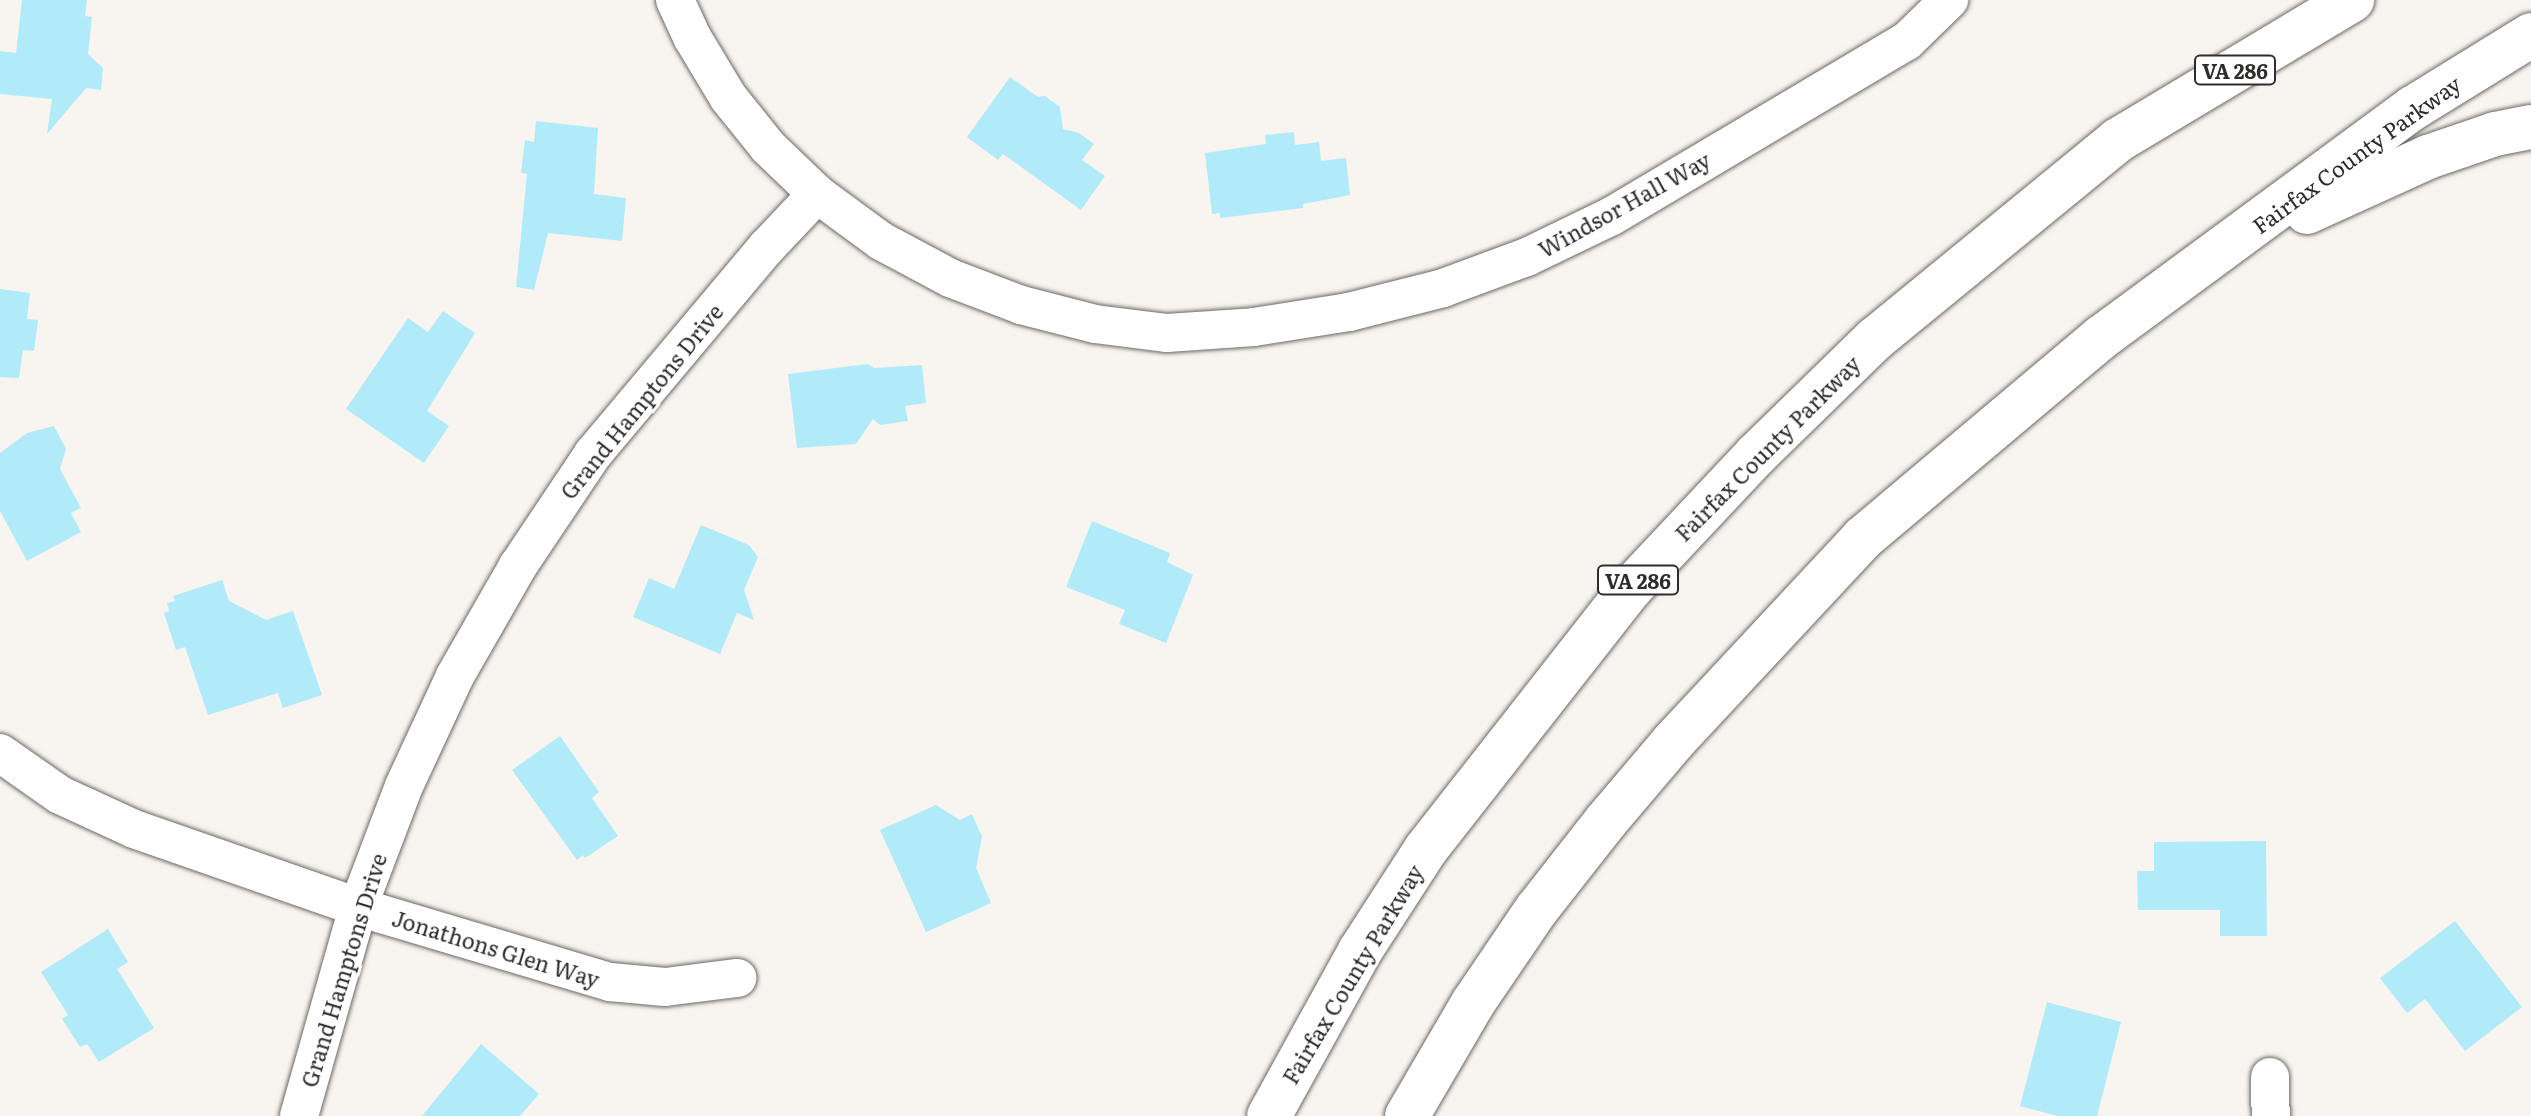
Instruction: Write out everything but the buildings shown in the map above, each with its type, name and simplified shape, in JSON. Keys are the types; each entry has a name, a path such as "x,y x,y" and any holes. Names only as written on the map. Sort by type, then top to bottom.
{"highway":[{"path":"2118,140 2311,0"},
{"name":"Fairfax County Parkway","path":"1269,1116 1360,951 1426,849 1631,588 1756,455 1875,339 2118,140 2352,0"},
{"name":"Fairfax County Parkway","path":"1407,1116 1473,1003 1537,909 1673,742 1863,538 2102,337 2413,108 2531,35"},
{"path":"2201,266 2348,192 2428,157 2495,134 2531,127"}],"street":[{"name":"Windsor Hall Way","path":"675,0 692,37 728,97 768,147 817,194 881,241 950,278 1021,305 1095,324 1167,333 1254,327 1349,312 1457,283 1527,257 1612,216 1907,41 1949,0"},
{"name":"Grand Hamptons Drive","path":"299,1116 358,907 404,786 442,704 518,566 593,454 767,247 817,194"},
{"name":"Jonathons Glen Way","path":"0,753 60,795 134,829 358,907 610,982 665,987 737,978"},
{"path":"2270,1077 2271,1116"}]}
